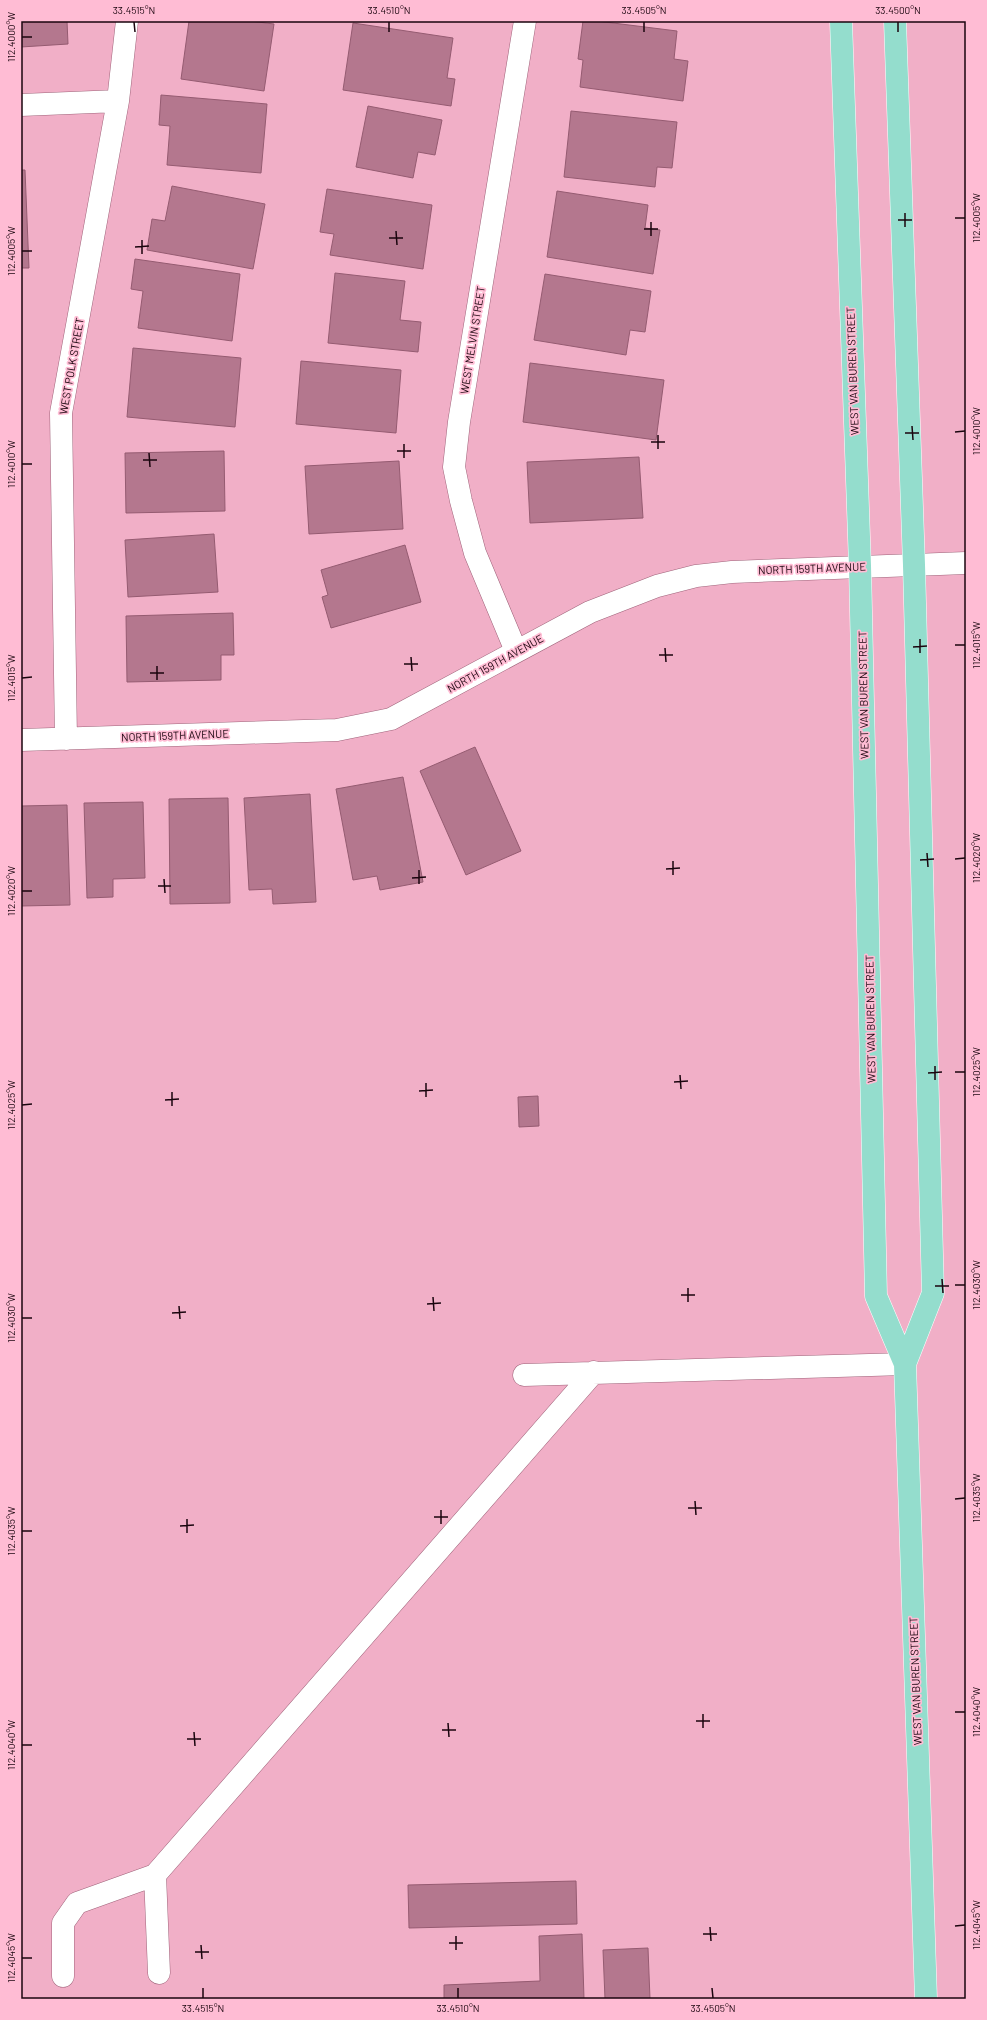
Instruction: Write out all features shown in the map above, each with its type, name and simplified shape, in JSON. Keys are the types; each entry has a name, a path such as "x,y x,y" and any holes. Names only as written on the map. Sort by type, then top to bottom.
{"main road":[{"name":"WEST VAN BUREN STREET","path":"841,21 860,566 876,1296 905,1364 926,1999"},
{"name":"WEST VAN BUREN STREET","path":"895,21 914,565 933,1294 905,1364"}],"street":[{"name":"WEST POLK STREET","path":"66,739 61,413 118,101 127,21"},
{"name":"WEST MELVIN STREET","path":"516,651 475,553 461,501 454,467 459,422 525,21"},
{"path":"21,105 118,101"},
{"name":"NORTH 159TH AVENUE","path":"21,740 337,730 391,720 590,612 657,586 696,576 732,572 966,563"},
{"path":"524,1375 905,1364"},
{"path":"63,1976 63,1923 77,1903 155,1875 594,1372"},
{"path":"155,1875 159,1973"}],"building":[{"path":"21,21 67,21 68,44 21,47"},
{"path":"189,21 250,21 274,24 264,91 181,79"},
{"path":"583,21 597,21 677,31 674,59 688,61 683,101 580,87 583,60 578,59"},
{"path":"353,23 453,38 447,78 455,79 451,106 343,90"},
{"path":"161,95 267,104 261,173 167,165 170,126 159,125"},
{"path":"368,106 442,120 435,155 418,152 413,178 356,167"},
{"path":"571,111 677,122 672,168 657,167 655,187 564,177"},
{"path":"21,170 25,170 29,268 21,268"},
{"path":"172,186 265,204 253,269 147,250 152,219 165,221"},
{"path":"327,189 432,205 423,269 330,255 334,234 320,232"},
{"path":"557,191 648,205 645,228 660,230 653,274 547,257"},
{"path":"135,259 240,274 232,341 138,328 143,291 131,289"},
{"path":"335,273 405,281 400,320 421,322 418,352 328,343"},
{"path":"545,274 651,291 645,332 630,330 626,355 534,340"},
{"path":"133,348 241,358 235,427 127,417"},
{"path":"301,361 401,370 396,433 296,424"},
{"path":"530,363 664,380 656,440 523,422"},
{"path":"224,451 225,511 126,513 125,453"},
{"path":"639,457 643,518 530,523 527,462"},
{"path":"399,461 403,529 309,534 305,466"},
{"path":"214,534 218,592 128,597 125,540"},
{"path":"405,545 421,602 331,628 322,597 328,595 321,570"},
{"path":"233,613 234,655 221,655 221,680 127,682 126,616"},
{"path":"475,747 521,851 466,875 420,771"},
{"path":"403,777 423,882 380,890 377,876 353,880 336,789"},
{"path":"310,794 316,902 273,904 272,889 249,890 244,798"},
{"path":"228,798 230,903 170,904 169,799"},
{"path":"143,802 145,878 113,879 113,897 87,898 84,803"},
{"path":"67,805 70,905 21,906 21,806"},
{"path":"538,1096 539,1126 519,1127 518,1097"},
{"path":"576,1881 577,1924 409,1928 408,1885"},
{"path":"582,1934 584,1999 444,1999 444,1985 540,1981 539,1936"},
{"path":"648,1948 650,1999 605,1999 603,1950"}]}
